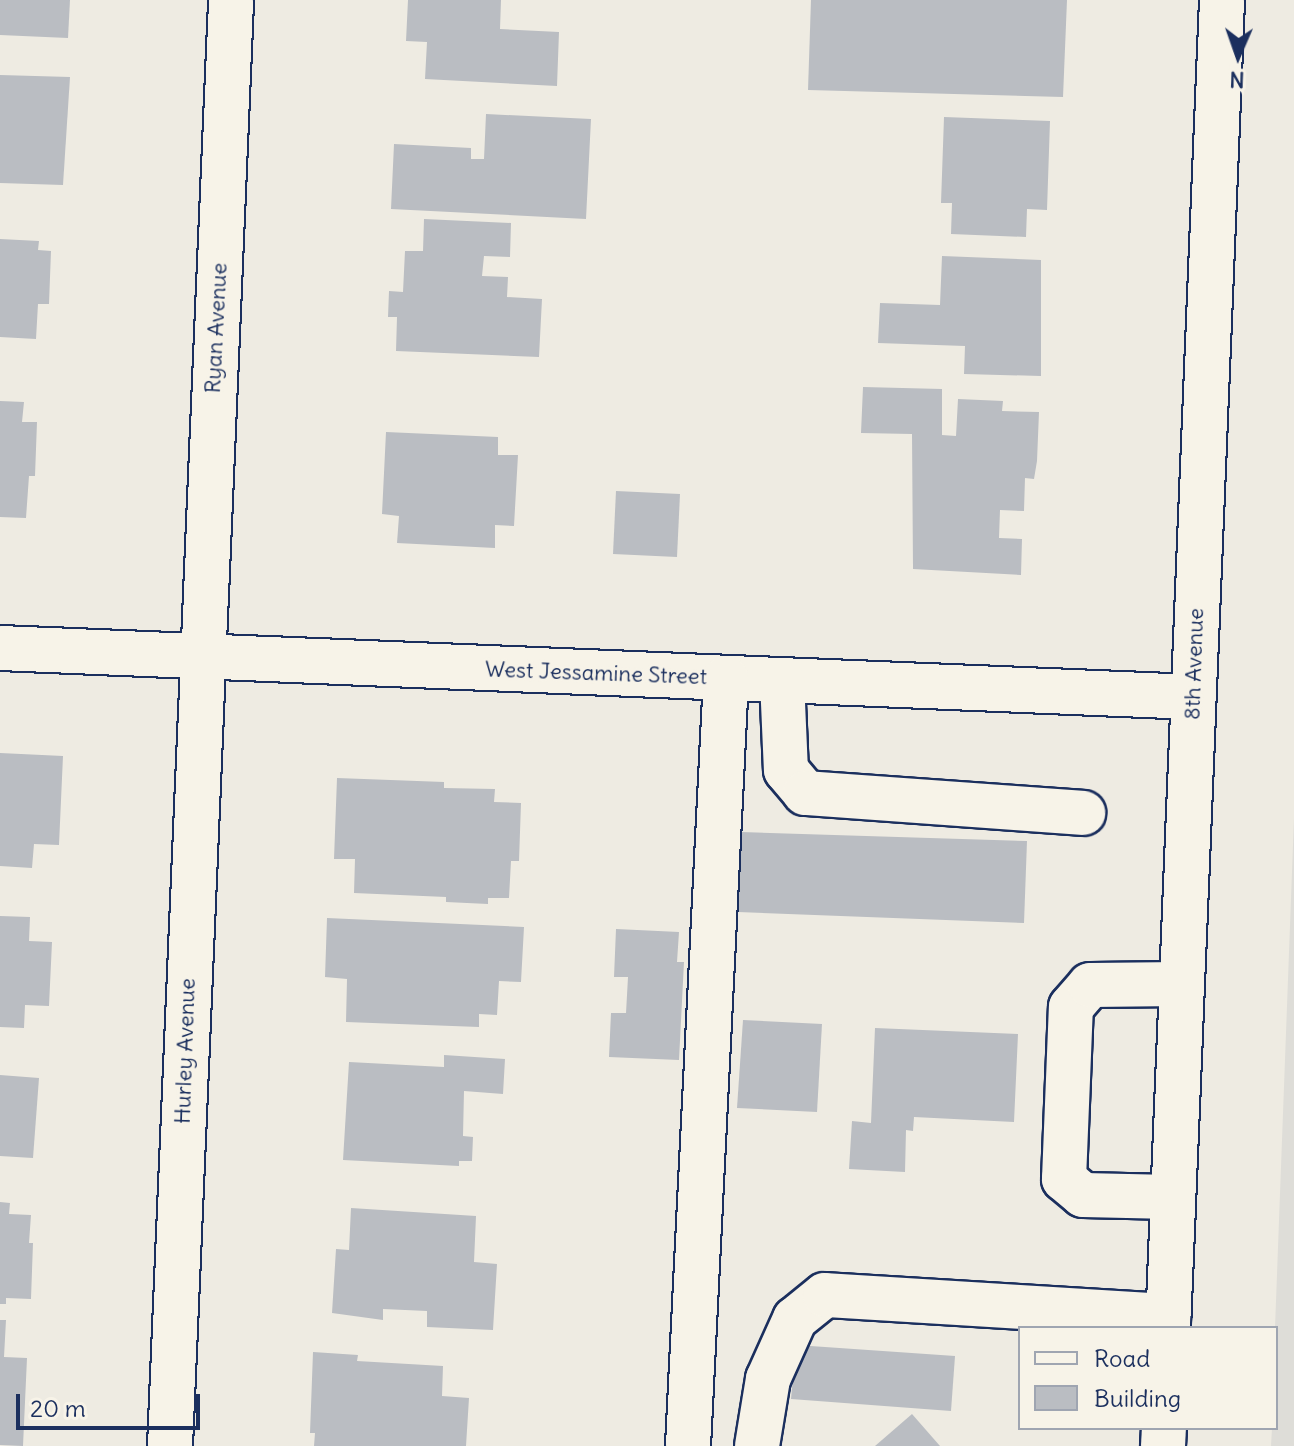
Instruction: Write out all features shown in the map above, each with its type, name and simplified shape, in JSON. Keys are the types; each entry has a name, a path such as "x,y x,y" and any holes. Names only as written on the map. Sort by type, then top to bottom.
{"street":[{"name":"Ryan Avenue","path":"201,656 231,0"},
{"name":"8th Avenue","path":"1168,1322 1222,0"},
{"name":"West Jessamine Street","path":"0,648 1192,697"},
{"name":"Hurley Avenue","path":"170,1446 201,656"},
{"path":"688,1446 726,678"},
{"path":"782,680 786,770 805,793 1083,813"},
{"path":"1172,1197 1083,1195 1064,1179 1071,1007 1090,985 1181,984"},
{"path":"757,1446 768,1379 795,1319 825,1295 1168,1322"}],"shaded area":[{"path":"1294,818 1294,1446 1271,1446 1272,1430 1278,1430 1278,1326 1275,1326"}],"building":[{"path":"0,0 70,0 68,38 0,35"},
{"path":"408,0 501,0 500,29 559,32 557,86 425,79 427,42 406,41"},
{"path":"811,0 1067,0 1063,97 808,90"},
{"path":"0,75 70,77 63,185 0,183"},
{"path":"486,114 591,119 586,219 391,209 394,144 471,148 471,159 484,159"},
{"path":"944,117 1050,121 1047,210 1027,209 1026,237 951,234 952,203 941,203"},
{"path":"424,219 511,223 510,257 484,256 482,276 508,277 507,297 542,299 539,357 396,351 397,317 388,317 389,291 403,292 405,251 423,251"},
{"path":"0,239 39,241 38,250 51,251 49,304 38,304 36,339 0,337"},
{"path":"942,256 1041,260 1041,376 964,374 965,346 878,343 880,303 940,305"},
{"path":"863,387 942,389 942,435 956,436 958,399 1003,401 1002,411 1039,412 1037,461 1034,479 1025,478 1024,511 1000,510 999,538 1022,539 1021,575 913,569 912,434 861,433"},
{"path":"0,401 24,402 22,422 37,422 35,476 29,476 26,518 0,517"},
{"path":"386,432 498,437 498,455 518,455 514,526 495,525 495,548 397,543 399,516 382,514"},
{"path":"616,491 680,494 677,557 613,554"},
{"path":"0,753 63,756 59,845 34,844 32,868 0,866"},
{"path":"337,778 444,782 444,788 495,789 494,802 521,803 519,861 511,861 509,898 488,898 488,904 446,902 446,897 354,893 355,859 334,859"},
{"path":"741,832 1027,841 1024,923 738,912"},
{"path":"0,916 30,917 29,941 52,942 49,1006 25,1005 24,1028 0,1027"},
{"path":"327,918 524,927 521,982 499,981 497,1015 479,1014 479,1027 346,1022 347,979 325,977"},
{"path":"616,929 679,932 677,962 684,962 679,1060 609,1057 611,1013 626,1013 628,977 614,977"},
{"path":"743,1020 822,1024 817,1112 737,1108"},
{"path":"875,1028 1018,1034 1014,1122 914,1117 913,1131 906,1130 905,1172 849,1169 852,1121 871,1123"},
{"path":"444,1055 505,1059 503,1094 464,1091 463,1136 473,1137 472,1161 459,1161 459,1166 343,1160 349,1062 444,1067"},
{"path":"0,1075 39,1078 33,1158 0,1156"},
{"path":"0,1202 10,1203 9,1214 31,1215 29,1243 33,1243 31,1299 6,1298 6,1304 0,1304"},
{"path":"351,1208 476,1216 474,1262 497,1264 493,1330 427,1327 427,1311 383,1309 383,1320 332,1313 336,1249 349,1250"},
{"path":"0,1320 6,1320 4,1357 27,1358 23,1446 0,1445"},
{"path":"796,1345 955,1356 951,1411 791,1399"},
{"path":"313,1352 358,1355 357,1361 443,1366 442,1396 469,1398 466,1446 314,1446 315,1433 310,1433"},
{"path":"912,1414 940,1446 875,1446"}]}
